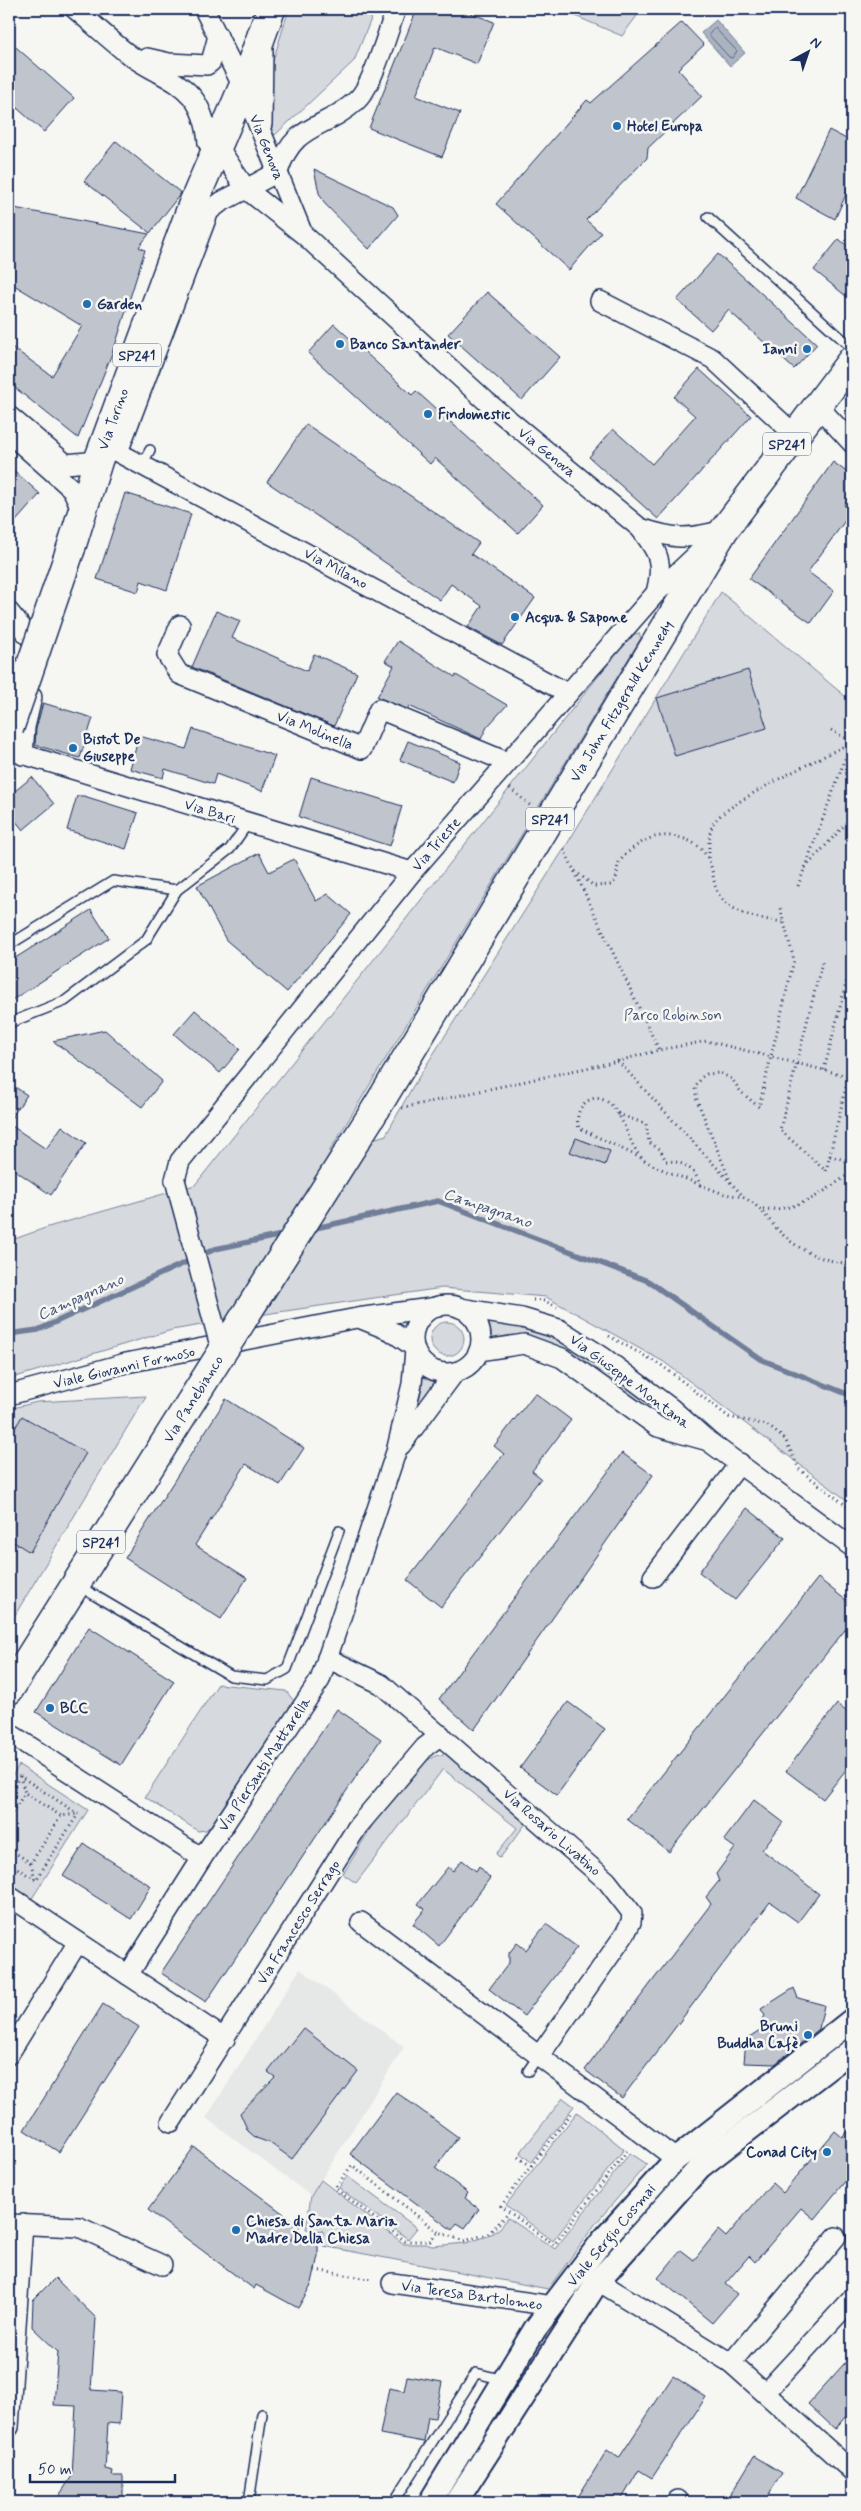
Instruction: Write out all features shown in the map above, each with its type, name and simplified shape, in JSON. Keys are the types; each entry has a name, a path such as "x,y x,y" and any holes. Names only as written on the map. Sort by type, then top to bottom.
{"main road":[{"name":"SP241","path":"243,88 268,18"},
{"name":"Via Torino","path":"9,729 71,548 82,510 107,453 211,147 243,88"},
{"name":"Via John Fitzgerald Kennedy","path":"389,1108 724,530 852,360"},
{"name":"Via Panebianco","path":"9,1690 195,1395 389,1108"}],"street":[{"path":"75,9 129,54 180,83 197,106 211,147"},
{"name":"Via Genova","path":"204,9 243,88 303,234"},
{"path":"9,416 66,464 107,453 206,216 221,202 278,172 284,153 293,140 357,100 366,88 396,9"},
{"path":"262,132 268,18"},
{"path":"129,54 169,63 207,65 210,62 218,36"},
{"name":"Via Genova","path":"211,147 246,189 303,234 486,402 640,528 671,538 697,537 724,530"},
{"path":"600,301 713,359 795,434"},
{"path":"817,405 852,443"},
{"path":"9,433 72,489 82,510"},
{"name":"Via Milano","path":"107,453 146,457 567,693"},
{"path":"640,528 654,548 660,561 661,568 656,593"},
{"name":"Via Trieste","path":"222,1354 175,1180 180,1161 412,872 656,593 724,530"},
{"path":"9,612 31,639 41,664 25,727 16,753"},
{"name":"Via Molinella","path":"180,625 167,655 179,674 362,749 379,709 507,762"},
{"name":"Via Bari","path":"16,753 412,872"},
{"path":"357,1318 391,1331 415,1349 427,1366 436,1371 455,1372 470,1364 479,1351 481,1341 476,1321 460,1308 449,1305 438,1306 424,1314 416,1327 415,1349"},
{"name":"Viale Giovanni Formoso","path":"9,1395 126,1363 357,1318 438,1306"},
{"name":"Via Giuseppe Montana","path":"460,1308 522,1318 559,1329 603,1357 672,1408 708,1442 740,1463 852,1547"},
{"name":"Via Giuseppe Montana","path":"479,1351 524,1344 562,1358 658,1427 708,1442"},
{"name":"Via Piersanti Mattarella","path":"128,1975 202,1858 320,1680 396,1452 412,1384 415,1349"},
{"name":"Via Piersanti Mattarella","path":"396,1452 455,1372"},
{"path":"653,1577 740,1463"},
{"name":"Via Rosario Livatino","path":"327,1658 381,1684 607,1881 632,1913 631,1922 625,1934 540,2055"},
{"path":"9,1733 202,1858"},
{"name":"Via Francesco Serrago","path":"171,2122 358,1826 425,1747 441,1736"},
{"path":"9,1896 225,2039"},
{"path":"361,1922 676,2159"},
{"path":"9,2054 78,1942"},
{"name":"Viale Sergio Cosmai","path":"430,2502 535,2329 602,2241 676,2159 852,2020"},
{"name":"Viale Sergio Cosmai","path":"456,2502 598,2281 700,2168 852,2050"},
{"path":"9,2427 16,2224 79,2228 162,2265"},
{"path":"731,2363 836,2238"},
{"path":"598,2281 731,2363 852,2472"},
{"name":"Via Teresa Bartolomeo","path":"392,2283 553,2306"},
{"path":"765,2394 852,2299"}],"lane":[{"path":"708,217 852,348"},
{"path":"9,1023 65,1001 146,940 177,890 230,849 248,823"},
{"path":"9,945 113,881 177,890"},
{"path":"75,1584 231,1676 267,1680 287,1668 339,1531"},
{"path":"528,2071 540,2055"},
{"path":"394,2502 476,2373 504,2380"},
{"path":"249,2502 262,2414"}],"path":[{"path":"832,730 852,742"},
{"path":"783,922 740,912 721,898 715,886 709,860 711,833 720,815 737,802 852,742"},
{"path":"798,886 852,742"},
{"path":"510,788 536,810"},
{"path":"804,869 852,817"},
{"path":"575,871 594,886 610,885 617,878 621,860 632,850 645,840 667,835 681,837 691,842 701,849 709,860"},
{"path":"564,849 659,1050"},
{"path":"731,1183 696,1100 695,1088 702,1077 707,1074 720,1073 732,1079 741,1092 759,1107 794,960 780,908"},
{"path":"822,962 780,1130 826,1171 850,1077 852,1062"},
{"path":"824,1070 849,972"},
{"path":"389,1108 618,1062 659,1050 708,1041 850,1077"},
{"path":"618,1062 744,1197 762,1209 772,1224 784,1236 810,1255 852,1264"},
{"path":"643,1158 618,1114 607,1101 592,1099 579,1109 577,1123 584,1132 700,1185 724,1194 744,1197"},
{"path":"618,1114 646,1124 648,1143 660,1149 666,1161 682,1162 695,1174 700,1185"},
{"path":"830,1156 852,1162"},
{"path":"762,1209 776,1210 798,1206 852,1172"},
{"path":"20,1776 25,1792 61,1816 78,1814"},
{"path":"9,1794 20,1776"},
{"path":"20,1776 78,1814"},
{"path":"9,1817 25,1792"},
{"path":"36,1880 78,1814"},
{"path":"31,1863 61,1816"},
{"path":"9,1849 31,1863 36,1880"},
{"path":"9,1863 36,1880"},
{"path":"572,2111 501,2206 554,2245 627,2151"},
{"path":"518,2156 531,2166"},
{"path":"438,2232 430,2241 405,2241 335,2188 352,2166 438,2232 464,2241 488,2234 509,2212"},
{"path":"315,2270 392,2283"}],"shaded area":[{"path":"300,1969 404,2047 311,2196 206,2118"}],"green space":[{"path":"289,9 375,9 354,61 275,135 268,127 272,64"},
{"path":"559,9 642,9 622,36"},
{"name":"Parco Robinson","path":"721,592 852,702 852,1504 664,1362 546,1297 442,1288 272,1313 172,1330 9,1379 9,1241 48,1227 195,1185 631,635 639,633 641,638 329,1152 386,1135 413,1086 564,849"},
{"path":"477,1316 556,1336 600,1361 683,1429 657,1420 564,1355 485,1345 485,1331"},
{"path":"367,1319 414,1320 406,1337"},
{"path":"447,1322 454,1323 459,1327 463,1332 463,1346 459,1351 454,1355 447,1356 440,1355 435,1351 431,1346 430,1339 431,1332 435,1327 440,1323"},
{"path":"418,1361 429,1372 443,1376 405,1431"},
{"path":"146,1396 9,1625 9,1409 37,1402"},
{"path":"218,1684 286,1691 294,1701 211,1825 206,1830 198,1831 145,1797"},
{"path":"449,1753 527,1822 500,1858 496,1854 517,1828 443,1769 356,1883 343,1874 371,1827 405,1781 417,1768 431,1758"},
{"path":"19,1765 88,1810 31,1900 9,1886 9,1781"},
{"path":"563,2098 574,2106 531,2162 520,2153"},
{"path":"577,2112 624,2149 553,2241 506,2205"},
{"path":"630,2153 647,2164 596,2223 548,2289 323,2246 323,2231 306,2229 311,2196 321,2180 404,2244 432,2246 466,2243 488,2236 500,2228 508,2218 555,2249"},
{"path":"347,2176 417,2228 408,2239 339,2188"}],"water":[{"path":"716,20 745,53 730,66 701,33"}],"building":[{"path":"417,9 460,9 494,22 477,64 435,47 416,96 460,113 442,157 369,128"},
{"name":"Hotel Europa","path":"682,22 704,45 678,69 702,96 648,148 647,158 586,220 601,233 569,270 496,204 587,100 591,103"},
{"path":"9,41 74,98 44,132 9,101"},
{"path":"829,130 852,142 852,193 848,190 835,219 796,198"},
{"path":"116,141 181,193 150,233 84,181"},
{"path":"314,169 393,207 398,215 369,249 325,204 319,193"},
{"path":"9,207 149,234 139,247 145,250 115,346 78,438 9,383 9,345 52,376 82,326 9,282"},
{"path":"839,239 852,250 852,301 814,270"},
{"path":"718,254 817,344 794,369 728,310 711,330 677,300"},
{"path":"487,292 560,357 522,400 448,334"},
{"path":"334,324 412,395 416,391 543,505 518,533 435,458 430,464 308,353"},
{"path":"699,369 751,416 658,519 589,457 613,429 652,464 695,416 674,397"},
{"path":"306,424 479,543 471,554 535,598 502,645 468,627 482,606 451,584 440,600 267,482"},
{"path":"833,462 852,476 852,494 844,505 852,511 808,572 834,591 811,623 749,579"},
{"path":"9,466 40,494 9,529"},
{"path":"125,493 191,514 167,590 141,581 138,592 97,579"},
{"path":"216,611 240,621 232,638 307,671 314,654 357,673 334,726 192,667"},
{"path":"398,641 455,677 456,675 507,705 487,727 481,739 409,706 407,709 377,697 394,666 385,661"},
{"path":"748,670 767,728 675,756 657,698"},
{"path":"43,703 93,718 80,758 35,745 36,729"},
{"path":"193,729 275,756 262,791 216,774 213,784 165,769 163,778 130,769 139,736 186,749"},
{"path":"408,741 460,762 453,782 400,760"},
{"path":"32,777 54,804 23,830 9,813 9,796"},
{"path":"311,777 402,806 390,846 299,817"},
{"path":"77,796 84,796 138,813 126,849 67,830"},
{"path":"259,853 269,872 294,859 316,901 328,894 351,914 287,992 226,940 197,886"},
{"path":"91,910 109,938 9,1002 9,962"},
{"path":"195,1010 240,1049 220,1073 174,1034"},
{"path":"105,1030 162,1081 142,1107 53,1041"},
{"path":"9,1083 27,1095 9,1121"},
{"path":"9,1124 46,1149 62,1126 86,1143 51,1195 9,1166"},
{"path":"576,1138 610,1151 605,1165 570,1152"},
{"path":"535,1393 571,1420 532,1471 541,1478 441,1607 407,1580 504,1454 494,1446"},
{"path":"226,1399 304,1448 280,1485 246,1464 195,1545 247,1578 221,1619 125,1558"},
{"path":"22,1416 86,1453 30,1552 9,1539 9,1439"},
{"path":"622,1453 653,1475 474,1730 439,1699"},
{"path":"747,1508 785,1538 735,1600 699,1572"},
{"path":"818,1578 852,1605 852,1621 669,1852 627,1819"},
{"path":"89,1627 174,1681 121,1765 36,1712"},
{"path":"568,1702 605,1729 557,1795 520,1768"},
{"path":"837,1704 852,1716 852,1762 823,1799 786,1771"},
{"path":"337,1709 381,1739 206,2002 161,1973"},
{"path":"754,1800 783,1822 762,1850 819,1894 798,1922 770,1902 622,2098 585,2070 711,1904 706,1897 719,1881 716,1874 735,1848 724,1840"},
{"path":"84,1844 151,1886 131,1919 63,1876"},
{"path":"462,1860 476,1871 479,1866 490,1878 439,1946 413,1924 425,1909 418,1904 448,1867 453,1871"},
{"path":"546,1924 577,1947 524,2016 489,1989 509,1963 509,1953 517,1943 526,1950"},
{"path":"794,1988 798,1998 824,2005 819,2029 775,2064 744,2063 746,2039 763,2028 759,2023 765,2016 761,2009"},
{"path":"103,2004 139,2027 59,2152 24,2130"},
{"path":"303,2028 358,2071 292,2159 270,2143 256,2138 248,2131 240,2113 275,2077 268,2072"},
{"path":"396,2092 458,2137 435,2168 468,2193 465,2198 479,2209 465,2228 457,2223 452,2230 350,2154"},
{"path":"852,2125 852,2173 814,2219 801,2208 755,2262 749,2256 725,2284 737,2294 712,2323 658,2278 681,2250 694,2260 718,2230 726,2237 772,2183 783,2193 835,2131 842,2137"},
{"name":"Chiesa di Santa Maria Madre Della Chiesa","path":"194,2147 300,2226 290,2240 318,2240 318,2256 312,2283 298,2308 256,2285 254,2289 148,2210"},
{"path":"55,2278 96,2318 91,2390 121,2392 119,2424 108,2423 105,2469 113,2471 112,2476 123,2476 123,2502 55,2502 72,2476 76,2406 54,2405 58,2352 32,2327 33,2300"},
{"path":"852,2355 852,2423 845,2417 835,2429 808,2404"},
{"path":"407,2376 442,2382 435,2418 428,2417 424,2442 380,2434 389,2388 404,2391"},
{"path":"673,2376 706,2397 652,2478 639,2470 620,2502 575,2502 607,2450 619,2458"},
{"path":"754,2456 782,2473 764,2502 726,2502"}],"waterway":[{"name":"Campagnano","path":"311,1229 438,1201 648,1281 760,1359 852,1396"},
{"name":"Campagnano","path":"9,1334 38,1330 215,1249 287,1234"}],"place":[{"name":"Hotel Europa","path":"617,126"},
{"name":"Garden","path":"87,304"},
{"name":"Banco Santander","path":"340,344"},
{"name":"Ianni","path":"807,349"},
{"name":"Findomestic","path":"428,414"},
{"name":"Acqua & Sapone","path":"515,617"},
{"name":"Bistot De Giuseppe","path":"73,748"},
{"name":"BCC","path":"50,1708"},
{"name":"Bruni Buddha Cafè","path":"808,2035"},
{"name":"Conad City","path":"827,2152"},
{"name":"Chiesa di Santa Maria Madre Della Chiesa","path":"236,2230"}]}
